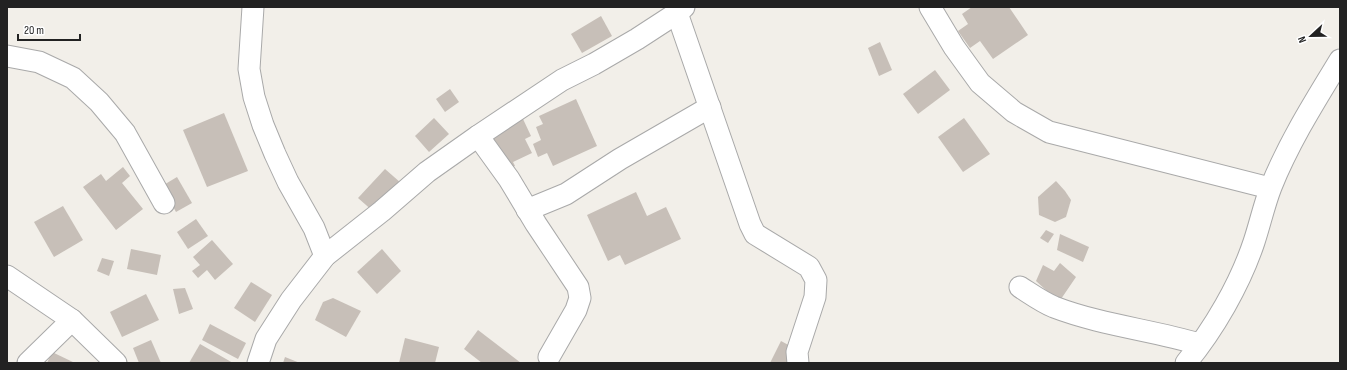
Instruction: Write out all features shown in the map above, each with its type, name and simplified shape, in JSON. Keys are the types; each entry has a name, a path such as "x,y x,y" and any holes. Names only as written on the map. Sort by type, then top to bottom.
{"street":[{"path":"253,7 249,69 254,97 263,125 275,154 288,182 314,228 325,256"},
{"path":"930,7 954,47 980,83 1014,112 1049,132 1270,188"},
{"path":"258,363 266,339 291,300 325,256 382,211 427,172 478,136 562,80 594,64 637,39 681,10 710,107 750,224 755,234 809,267 816,280 816,297 797,352 798,363"},
{"path":"7,56 38,62 73,78 99,102 126,133 164,203"},
{"path":"1186,363 1234,290 1254,243 1270,188 1296,134 1340,60"},
{"path":"527,210 566,194 620,159 710,107"},
{"path":"478,136 509,179 527,210 578,287 580,298 576,310 549,357"},
{"path":"7,276 72,320 116,363"},
{"path":"1020,287 1053,306 1078,315 1199,344"},
{"path":"28,363 72,320"}],"building":[{"path":"972,7 1009,7 1028,35 993,59 980,41 970,48 958,31 968,24 962,14"},
{"path":"601,16 612,36 582,53 571,34"},
{"path":"880,42 892,70 879,76 868,48"},
{"path":"935,70 950,90 918,114 903,94"},
{"path":"450,89 459,102 445,112 436,99"},
{"path":"576,99 597,146 553,166 547,153 538,157 533,144 541,140 536,127 543,124 539,116"},
{"path":"224,113 248,171 207,187 183,130"},
{"path":"434,118 449,134 429,152 415,136"},
{"path":"964,118 990,154 963,172 938,137"},
{"path":"523,119 531,136 525,139 532,153 513,162 515,166 506,170 490,135"},
{"path":"123,167 130,176 122,183 143,209 116,230 83,187 101,174 106,181"},
{"path":"385,169 401,183 374,212 358,198"},
{"path":"177,177 192,203 176,212 162,186"},
{"path":"1056,181 1071,200 1066,217 1055,222 1039,215 1038,197"},
{"path":"636,192 647,216 666,207 681,239 625,265 620,255 608,261 587,215"},
{"path":"63,206 83,240 54,257 34,222"},
{"path":"196,219 208,236 188,249 177,232"},
{"path":"1046,230 1054,234 1048,243 1040,238"},
{"path":"1060,234 1089,247 1083,262 1057,250"},
{"path":"212,240 233,264 215,280 207,270 198,278 192,271 200,265 193,257"},
{"path":"131,249 161,255 157,275 127,269"},
{"path":"382,249 401,271 377,294 357,272"},
{"path":"102,258 114,261 109,276 97,271"},
{"path":"1060,263 1076,277 1061,299 1048,292 1036,281 1043,265 1054,271"},
{"path":"251,282 272,295 255,322 234,308"},
{"path":"185,288 193,309 179,314 173,289"},
{"path":"146,294 159,320 122,337 110,312"},
{"path":"333,298 361,311 346,337 315,320 323,302"},
{"path":"210,324 246,343 238,359 202,340"},
{"path":"478,330 521,363 482,363 464,349"},
{"path":"405,338 439,347 435,363 399,363"},
{"path":"151,340 161,363 139,363 133,348"},
{"path":"781,341 794,348 787,363 770,363"},
{"path":"200,344 233,363 189,363"},
{"path":"52,352 75,363 47,363"},
{"path":"285,357 300,363 283,363"}]}
